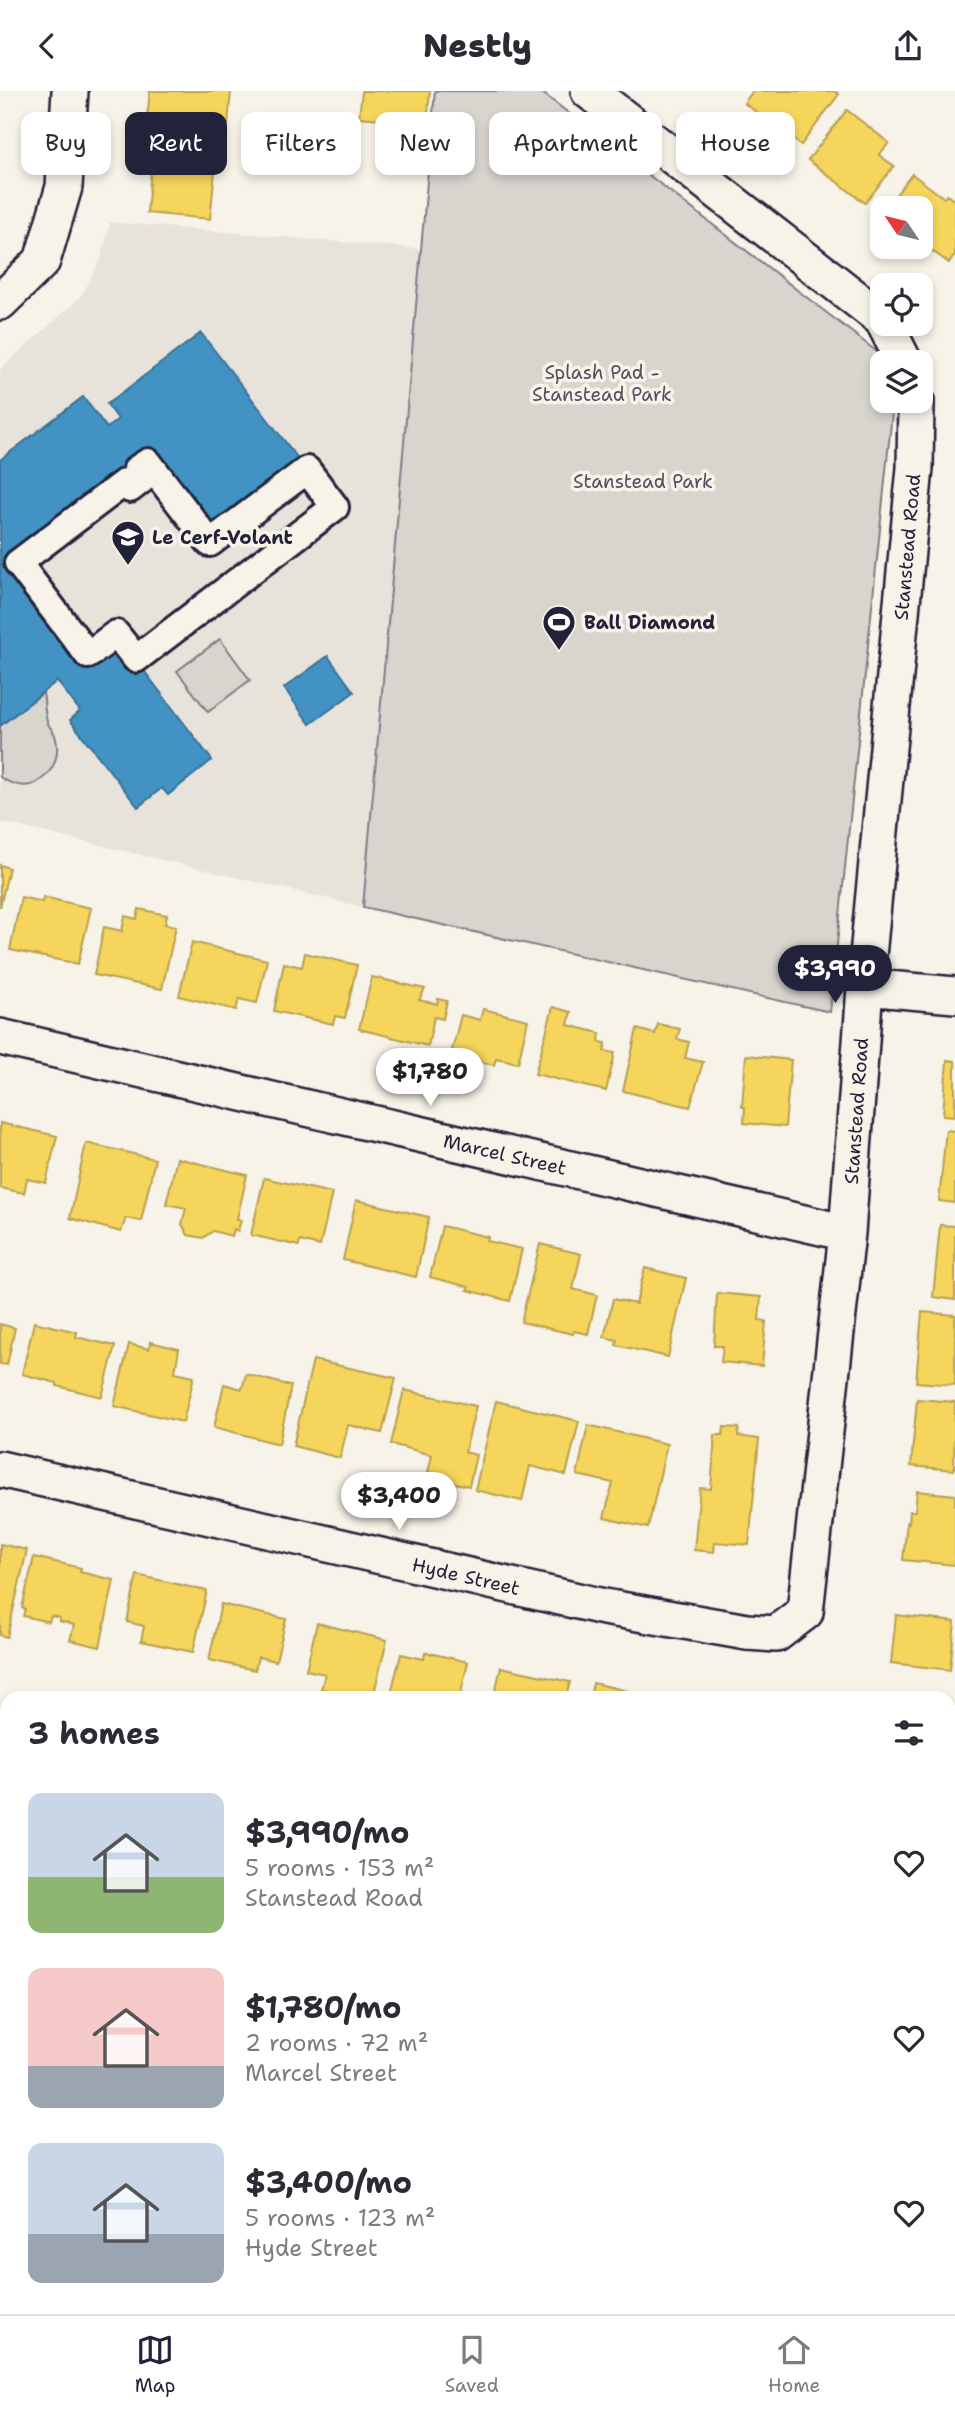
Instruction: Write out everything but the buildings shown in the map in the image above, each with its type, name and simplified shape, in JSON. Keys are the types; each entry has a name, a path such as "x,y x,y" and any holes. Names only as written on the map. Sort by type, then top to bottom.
{"street":[{"path":"0,302 42,261 64,187 70,91"},
{"path":"589,91 870,310"},
{"name":"Stanstead Road","path":"805,1612 847,1233 865,987 915,468 916,413"},
{"path":"148,461 210,543 307,470 335,507 136,659 116,634 88,655 18,563 125,482 130,489 144,478 137,469 148,461"},
{"path":"865,987 955,995"},
{"name":"Marcel Street","path":"0,1037 847,1233"},
{"name":"Hyde Street","path":"0,1469 591,1604 708,1626 776,1634 805,1612"}],"shaded area":[{"path":"110,222 421,249 363,907 0,822 0,369 83,293 101,259"}],"green space":[{"name":"Stanstead Park","path":"435,91 540,91 567,112 489,112 489,175 649,175 875,350 870,350 870,413 892,413 830,1012 363,907 428,175 475,175 475,112 433,112"},
{"path":"220,639 250,680 208,712 177,671"},
{"path":"43,693 48,725 57,742 54,763 52,769 36,783 27,786 13,784 0,777 0,726"}],"place":[{"name":"Le Cerf-Volant","path":"128,567"},
{"name":"Ball Diamond","path":"559,652"}],"park label":[{"name":"Splash Pad - Stanstead Park","path":"602,383"}]}
